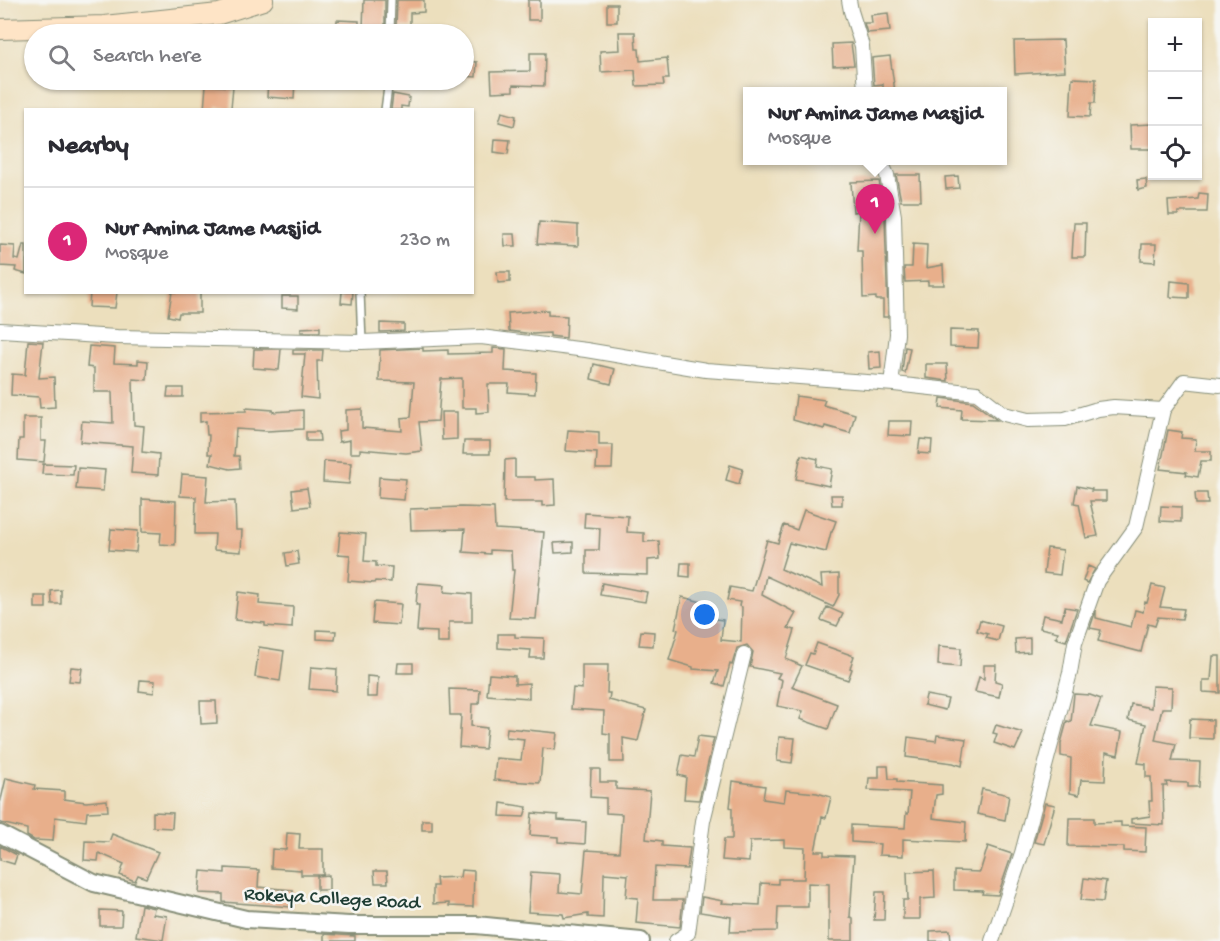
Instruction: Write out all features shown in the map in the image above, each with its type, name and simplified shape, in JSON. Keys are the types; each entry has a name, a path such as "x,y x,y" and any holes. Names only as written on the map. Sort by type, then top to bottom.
{"main road":[{"path":"123,24 219,14 263,0"},
{"path":"0,28 24,28"}],"street":[{"path":"849,0 862,46 865,87"},
{"path":"882,165 887,175 894,216 897,334 892,376 894,384"},
{"path":"0,330 117,337 362,342 481,337 586,350 706,370 894,384 977,393 1004,414 1028,420 1065,419 1114,407 1163,410"},
{"path":"992,941 1022,854 1070,673 1075,643 1097,580 1136,527 1163,410 1184,381 1220,385"},
{"path":"676,941 688,933 703,821 744,654"},
{"name":"Rokeya College Road","path":"0,834 93,883 246,919 349,925 476,925 641,941"}],"lane":[{"path":"390,24 391,0"},
{"path":"385,108 388,90"},
{"path":"360,294 362,342"}],"building":[{"path":"364,0 385,0 385,24 363,24"},
{"path":"397,0 424,0 424,12 410,13 410,24 396,24"},
{"path":"528,0 540,0 540,20 528,20"},
{"path":"607,4 617,4 617,22 607,22"},
{"path":"888,13 890,31 867,33 864,23 872,23 871,15"},
{"path":"337,20 359,21 359,24 337,24"},
{"path":"619,32 635,32 636,49 639,49 640,61 667,58 669,79 663,79 664,85 636,86 635,70 601,72 600,51 620,50"},
{"path":"1063,40 1065,71 1015,74 1014,41"},
{"path":"851,43 854,65 833,66 832,44"},
{"path":"530,53 545,53 544,86 513,85 513,91 492,92 491,72 530,71"},
{"path":"890,56 894,87 883,87 883,84 874,85 872,58"},
{"path":"474,62 477,62 476,77 474,77"},
{"path":"1072,78 1096,79 1095,103 1091,103 1090,117 1070,116"},
{"path":"206,90 233,90 231,108 204,108"},
{"path":"267,90 294,90 294,99 267,97"},
{"path":"393,94 409,97 408,107 391,108"},
{"path":"502,112 516,116 514,126 499,122"},
{"path":"1148,124 1148,149 1131,149 1130,125"},
{"path":"495,139 510,140 508,154 494,152"},
{"path":"896,175 920,175 921,201 901,201"},
{"path":"958,176 959,188 946,189 945,177"},
{"path":"1146,179 1147,188 1138,190 1137,180"},
{"path":"879,181 885,217 888,317 883,317 883,300 876,300 876,297 863,298 862,251 857,251 859,211 853,212 851,182"},
{"path":"1199,193 1208,194 1207,212 1178,212 1178,215 1169,215 1168,201 1198,199"},
{"path":"539,222 578,225 578,246 537,244"},
{"path":"1074,223 1086,223 1085,257 1072,257"},
{"path":"504,234 515,234 516,246 505,246"},
{"path":"913,244 927,245 926,268 943,265 944,285 928,285 928,281 905,282 904,267 912,267"},
{"path":"1142,244 1156,244 1155,262 1141,261"},
{"path":"0,245 15,246 14,259 19,260 24,245 24,273 15,271 16,267 0,266"},
{"path":"497,272 510,272 510,282 498,283"},
{"path":"1171,281 1189,283 1189,298 1170,297"},
{"path":"90,294 117,294 115,308 89,307"},
{"path":"172,294 200,294 200,313 179,313 178,318 168,316"},
{"path":"342,294 353,294 352,304 341,303"},
{"path":"282,296 298,296 298,309 282,308"},
{"path":"548,310 548,315 567,316 566,338 550,336 550,333 533,334 509,331 508,313"},
{"path":"380,323 404,324 404,331 380,332"},
{"path":"320,327 320,332 301,332 301,328"},
{"path":"950,330 979,331 978,348 950,347"},
{"path":"28,341 43,342 39,378 54,377 55,407 40,408 39,397 11,395 12,374 25,375"},
{"path":"89,346 115,348 114,363 138,364 138,360 148,361 147,380 133,379 134,425 144,426 142,452 159,454 158,475 131,473 133,446 80,442 82,421 113,423 112,392 94,392 94,368 87,367"},
{"path":"905,347 910,348 905,373 902,372"},
{"path":"423,348 423,351 448,350 448,354 493,353 493,348 506,349 505,371 536,373 535,394 508,392 509,384 488,384 489,412 476,413 476,408 462,408 462,378 441,379 438,421 419,422 422,451 406,453 360,449 360,453 350,453 350,440 339,442 338,431 346,430 346,410 362,409 362,428 402,431 401,418 411,417 414,382 379,381 380,350"},
{"path":"254,349 281,349 279,370 253,368"},
{"path":"293,350 323,350 322,361 317,361 318,399 301,397 305,354 293,354"},
{"path":"880,351 881,368 869,369 868,352"},
{"path":"594,364 615,369 611,384 591,379"},
{"path":"926,364 947,364 948,381 926,378"},
{"path":"168,388 183,388 183,397 167,397"},
{"path":"796,396 825,400 823,405 855,414 850,433 825,426 824,429 793,420"},
{"path":"941,398 973,402 997,420 961,419 962,410 940,408"},
{"path":"246,408 273,410 273,412 303,410 303,429 267,431 236,429 234,456 239,456 240,468 230,469 210,464 212,454 208,454 209,435 207,435 206,421 200,422 200,412 246,411"},
{"path":"441,412 457,412 457,439 442,440"},
{"path":"23,418 41,418 41,441 46,441 44,462 18,460 19,439 23,439"},
{"path":"889,421 912,421 911,436 888,435"},
{"path":"568,430 599,432 599,445 613,445 612,469 596,469 597,453 566,451"},
{"path":"1168,430 1182,432 1181,438 1196,439 1195,451 1211,451 1211,461 1201,461 1198,477 1186,475 1187,472 1160,469"},
{"path":"306,432 319,432 320,441 306,441"},
{"path":"920,439 932,440 931,454 918,453"},
{"path":"464,441 490,441 490,454 463,454"},
{"path":"801,455 818,459 817,466 832,469 829,486 796,479"},
{"path":"515,459 515,477 535,477 535,480 554,479 555,505 542,506 542,502 504,502 505,460"},
{"path":"324,461 351,463 349,484 323,482"},
{"path":"43,464 74,465 73,475 42,474"},
{"path":"730,465 743,469 739,484 726,480"},
{"path":"78,468 105,470 103,491 76,489"},
{"path":"182,474 208,476 206,502 235,501 236,530 242,530 241,552 214,550 215,534 195,534 196,497 180,496"},
{"path":"379,477 406,479 404,500 378,498"},
{"path":"1077,486 1092,489 1091,491 1106,491 1106,501 1090,501 1098,536 1086,538 1079,504 1074,503"},
{"path":"307,488 310,506 294,508 292,490"},
{"path":"1195,493 1207,493 1208,504 1196,504"},
{"path":"831,495 842,495 842,505 832,505"},
{"path":"142,499 176,501 175,545 160,544 161,533 142,532"},
{"path":"1161,506 1181,507 1181,522 1160,521"},
{"path":"494,508 495,529 544,532 536,619 509,618 514,570 512,570 511,551 490,550 490,554 463,552 465,529 411,530 410,509"},
{"path":"804,510 836,521 826,552 789,543 781,569 822,587 821,575 839,574 839,595 833,607 766,576 762,595 796,613 788,628 795,630 786,659 802,666 792,687 837,704 828,729 800,719 803,711 777,706 782,680 777,678 780,673 750,667 753,652 747,645 737,648 724,686 714,683 718,671 693,669 693,667 669,660 678,630 675,629 682,597 702,602 699,617 723,620 721,640 741,642 742,607 739,606 740,602 727,600 730,587 752,591 767,540 778,543 784,525 797,530"},
{"path":"585,513 628,516 627,532 644,533 644,542 659,541 660,559 648,560 648,575 586,573 586,550 599,550 600,528 584,527"},
{"path":"111,529 138,531 136,552 109,550"},
{"path":"340,532 366,534 364,561 376,562 376,566 392,567 391,582 348,581 350,555 338,554"},
{"path":"573,542 573,552 555,553 554,543"},
{"path":"1047,548 1063,550 1060,575 1044,573"},
{"path":"297,551 299,564 287,566 285,553"},
{"path":"681,563 690,563 690,577 680,576"},
{"path":"1088,566 1095,569 1087,583 1083,581"},
{"path":"418,583 445,585 444,592 472,594 472,622 449,622 449,643 437,643 437,632 417,631"},
{"path":"602,583 647,592 645,602 600,595"},
{"path":"1152,585 1165,588 1160,607 1184,609 1182,619 1158,617 1155,626 1148,624 1141,652 1098,641 1101,630 1090,628 1096,610 1096,618 1131,627 1135,610 1143,612"},
{"path":"61,590 61,604 52,604 51,591"},
{"path":"238,592 260,595 259,604 293,607 292,628 235,620"},
{"path":"35,596 46,596 46,608 35,608"},
{"path":"374,602 401,604 399,625 372,623"},
{"path":"827,607 843,614 837,626 821,620"},
{"path":"1065,607 1077,609 1066,641 1056,638 1058,632 1040,628 1043,615 1062,619"},
{"path":"980,620 1002,626 998,641 986,638 988,634 977,631"},
{"path":"317,630 336,631 335,640 317,639"},
{"path":"641,631 654,632 653,646 639,645"},
{"path":"498,634 544,638 543,658 530,658 531,650 498,648"},
{"path":"1030,638 1030,652 1016,653 1015,639"},
{"path":"817,643 854,656 848,680 805,665"},
{"path":"939,646 961,648 960,667 938,665"},
{"path":"259,647 284,651 280,681 255,677"},
{"path":"1213,656 1220,656 1220,693 1203,692 1203,680 1211,680"},
{"path":"398,663 413,663 413,673 397,673"},
{"path":"582,665 608,665 609,700 646,710 638,741 623,738 624,762 610,762 610,734 603,733 604,711 571,709 573,688 582,689"},
{"path":"984,665 996,665 995,681 1002,683 999,697 975,692 979,677 984,679"},
{"path":"71,667 82,668 80,682 69,681"},
{"path":"311,667 337,669 336,691 309,689"},
{"path":"489,674 515,676 515,684 529,683 529,698 487,695"},
{"path":"367,676 378,677 377,697 367,697"},
{"path":"140,680 155,681 154,693 139,691"},
{"path":"1152,686 1172,687 1171,708 1162,708 1155,740 1176,744 1172,761 1200,762 1199,787 1188,787 1188,783 1166,782 1167,786 1163,786 1164,825 1131,823 1131,819 1150,816 1149,801 1152,801 1151,777 1146,777 1146,764 1138,763 1146,724 1128,720 1131,704 1151,708"},
{"path":"449,689 480,690 479,704 472,704 471,726 487,728 485,749 459,747 461,715 450,715"},
{"path":"1074,694 1090,695 1101,699 1091,726 1122,732 1118,755 1106,752 1105,781 1081,780 1079,795 1070,793 1071,758 1061,756 1061,743 1067,721 1071,722"},
{"path":"926,695 948,699 945,710 924,705"},
{"path":"200,701 216,701 217,723 201,724"},
{"path":"1190,719 1213,720 1213,739 1189,738"},
{"path":"996,725 1023,733 1015,750 994,743 997,734 993,733"},
{"path":"507,728 557,733 555,750 543,748 540,783 494,780 496,758 521,760 524,739 506,737"},
{"path":"937,735 966,739 962,766 906,757 908,737 936,741"},
{"path":"698,736 714,738 699,800 684,799 686,777 678,775 682,755 694,757"},
{"path":"779,737 795,738 792,763 777,761"},
{"path":"879,766 888,766 889,779 897,779 897,782 942,785 942,794 936,795 933,818 966,822 965,842 903,839 903,856 879,855 880,844 851,842 851,825 905,828 910,792 868,790 869,778 879,778"},
{"path":"591,769 600,769 600,782 616,782 616,789 650,791 646,839 662,841 662,846 690,848 687,869 655,867 653,900 683,900 680,927 636,923 638,898 626,897 628,875 604,873 603,918 588,917 588,914 564,918 563,914 528,912 531,872 560,874 559,892 582,894 586,850 619,852 622,814 606,813 606,798 590,797"},
{"path":"6,778 35,785 34,789 64,791 64,799 86,802 107,800 108,811 87,812 86,821 55,817 53,841 34,840 27,836 27,829 0,823 0,804"},
{"path":"733,781 765,786 763,799 784,802 786,790 817,793 831,797 826,818 822,817 815,851 824,851 824,855 854,856 850,917 853,918 853,941 829,941 829,884 808,883 808,907 778,907 777,931 730,932 731,917 700,912 702,897 723,901 722,903 760,905 761,883 778,884 778,879 804,879 805,848 784,847 784,840 750,841 749,862 722,860 724,839 732,839 732,808 730,807"},
{"path":"982,789 1009,795 1005,820 977,814"},
{"path":"501,803 527,807 524,817 500,816"},
{"path":"1045,803 1055,805 1044,844 1034,842"},
{"path":"153,812 173,813 172,828 153,827"},
{"path":"532,813 558,815 558,820 586,822 585,844 558,842 558,837 530,835"},
{"path":"1069,818 1094,818 1094,823 1121,822 1121,826 1146,827 1145,852 1124,851 1124,847 1068,846"},
{"path":"422,820 432,820 432,830 422,830"},
{"path":"287,833 300,834 299,849 323,849 323,875 301,875 301,870 271,868 272,849 286,850"},
{"path":"112,834 158,852 146,878 138,875 135,881 120,875 124,864 99,853 98,861 84,860 85,841 109,842"},
{"path":"0,846 17,855 14,864 0,860"},
{"path":"988,846 1012,854 998,895 982,894 983,891 954,890 954,871 980,872"},
{"path":"225,868 259,870 258,887 293,890 292,907 223,902 223,894 199,893 201,871 225,873"},
{"path":"461,870 474,871 473,907 449,906 449,903 433,904 433,886 437,886 436,878 460,877"},
{"path":"374,871 387,871 388,883 375,883"},
{"path":"934,871 935,898 920,899 920,919 903,919 903,900 908,900 907,872"},
{"path":"329,875 329,890 317,890 317,876"},
{"path":"1084,878 1106,881 1103,902 1081,900"},
{"path":"876,892 885,892 884,920 874,920"},
{"path":"141,905 154,908 153,914 167,916 163,940 136,936"},
{"path":"100,910 122,911 121,926 100,926"},
{"path":"950,930 951,941 930,941 930,931"},
{"path":"324,934 355,936 355,941 324,941"}],"place":[{"name":"Nur Amina Jame Masjid","path":"875,234"}]}
